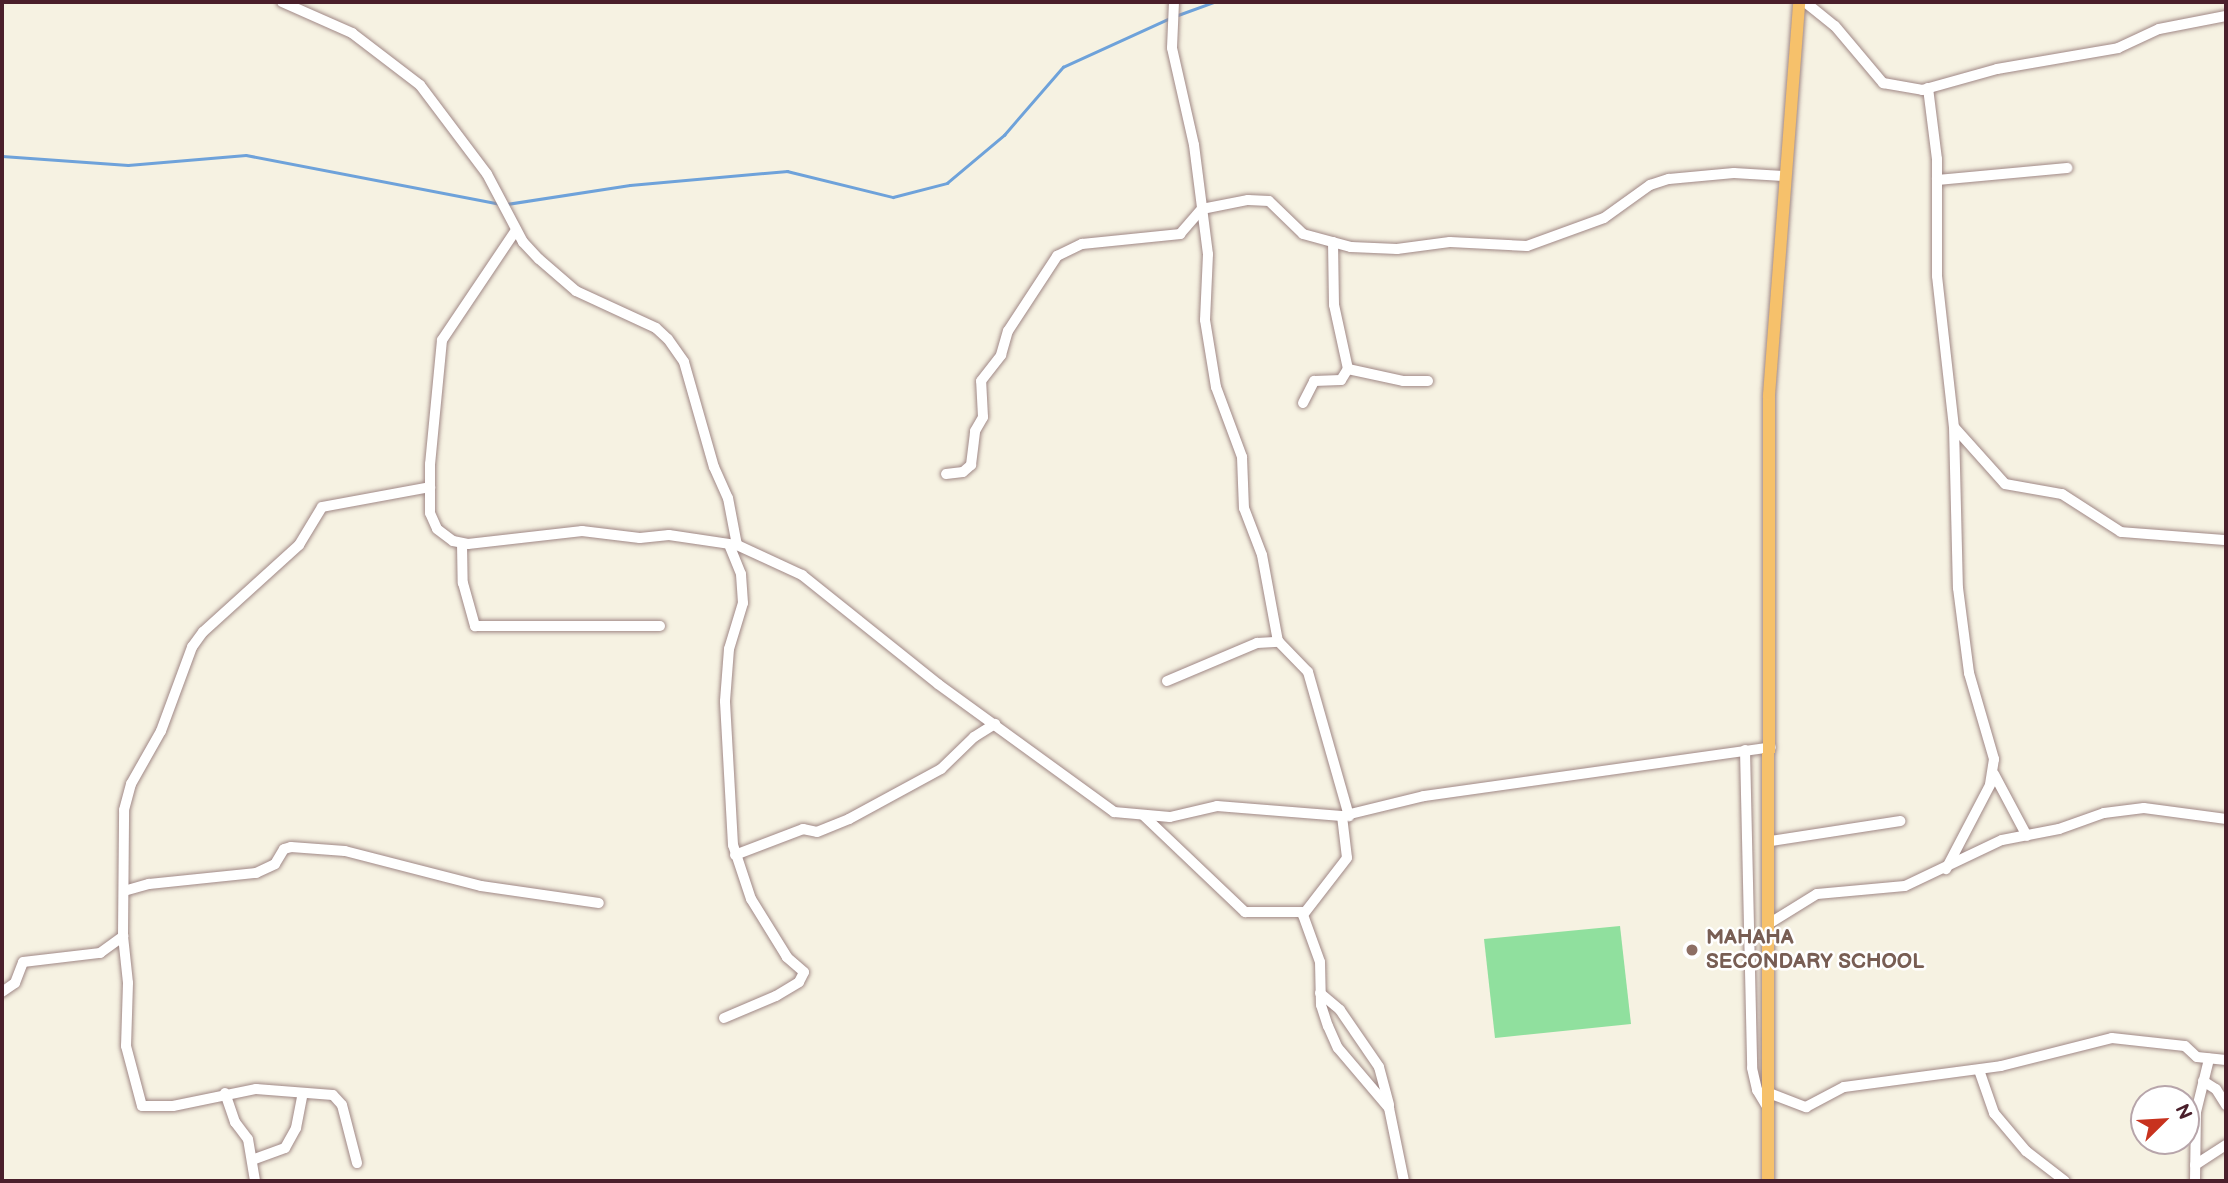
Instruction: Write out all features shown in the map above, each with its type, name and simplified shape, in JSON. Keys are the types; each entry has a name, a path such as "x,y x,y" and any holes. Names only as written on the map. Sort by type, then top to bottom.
{"main road":[{"path":"1768,1181 1771,841 1769,395 1783,176 1799,2"}],"street":[{"path":"282,2 352,33 420,85 487,174 516,230 539,259 576,290 656,328 677,350 728,498 733,545 741,574 743,603 729,649 725,701 735,855 751,899 787,957 803,972 800,982 776,996 724,1018"},
{"path":"1174,2 1172,48 1187,101 1208,254 1205,320 1216,387 1223,417 1242,457 1244,508 1262,555 1279,642 1308,672 1346,816 1347,858 1304,912"},
{"path":"1805,2 1835,26 1883,83 1895,88 1928,88 1997,69 2126,47 2159,29 2226,16"},
{"path":"1928,88 1937,180 1937,276 1954,427 1953,539 1961,627 1969,673 1992,739 1993,773 2027,836"},
{"path":"1937,180 2067,168"},
{"path":"946,474 959,473 971,465 975,430 983,417 981,381 1057,256 1082,244 1180,234 1202,209 1248,200 1269,201 1298,231 1364,249 1450,242 1527,246 1604,218 1650,185 1669,179 1734,173 1783,176"},
{"path":"516,230 442,340 430,513 437,528 462,544 599,531 640,538 672,535 733,545 802,575 1096,801 1114,812 1170,817 1212,806 1346,816 1424,796 1771,747"},
{"path":"1303,403 1314,381 1341,380 1348,369 1334,304 1332,242"},
{"path":"1348,369 1403,381 1428,381"},
{"path":"1954,427 2005,484 2062,494 2121,532 2226,540"},
{"path":"357,1163 339,1098 257,1089 225,1093 173,1106 142,1106 126,1046 128,983 123,936 121,841 131,784 161,731 192,647 203,632 299,545 322,507 430,487"},
{"path":"462,544 463,583 475,626 660,626"},
{"path":"1167,681 1258,643 1279,642"},
{"path":"735,855 803,829 817,832 849,819 942,769 974,737 995,724"},
{"path":"1745,750 1752,1068 1757,1090 1769,1109"},
{"path":"1946,869 1993,773"},
{"path":"1770,923 1817,894 1905,886 1946,869 2001,840 2027,836 2113,811 2189,811 2226,819"},
{"path":"1143,814 1245,912 1304,912"},
{"path":"1771,841 1900,821"},
{"path":"124,891 149,884 256,873 275,864 284,849 291,847 345,851 481,886 599,903"},
{"path":"1304,912 1320,962 1320,992 1339,1048 1389,1108"},
{"path":"2,992 15,983 23,961 91,955 123,936"},
{"path":"1320,992 1340,1010 1378,1067 1404,1181"},
{"path":"1769,1093 1806,1107 1844,1087 1979,1070 2112,1038 2185,1046 2197,1057 2226,1060"},
{"path":"2195,1181 2196,1112 2209,1059"},
{"path":"1979,1070 1994,1113 2026,1152 2065,1181"},
{"path":"2203,1081 2216,1088 2226,1105"},
{"path":"225,1093 234,1122 248,1139 255,1181"},
{"path":"253,1160 285,1148 296,1128 302,1096"},
{"path":"2195,1165 2226,1145"}],"green space":[{"path":"1620,926 1631,1024 1495,1038 1484,939"}],"waterway":[{"path":"1178,15 1214,2"},
{"path":"507,204 630,185 787,171 893,197 947,183 1004,135 1063,67 1172,17"},
{"path":"2,156 128,165 246,155 500,204"}],"place":[{"name":"MAHAHA SECONDARY SCHOOL","path":"1692,950"}]}
